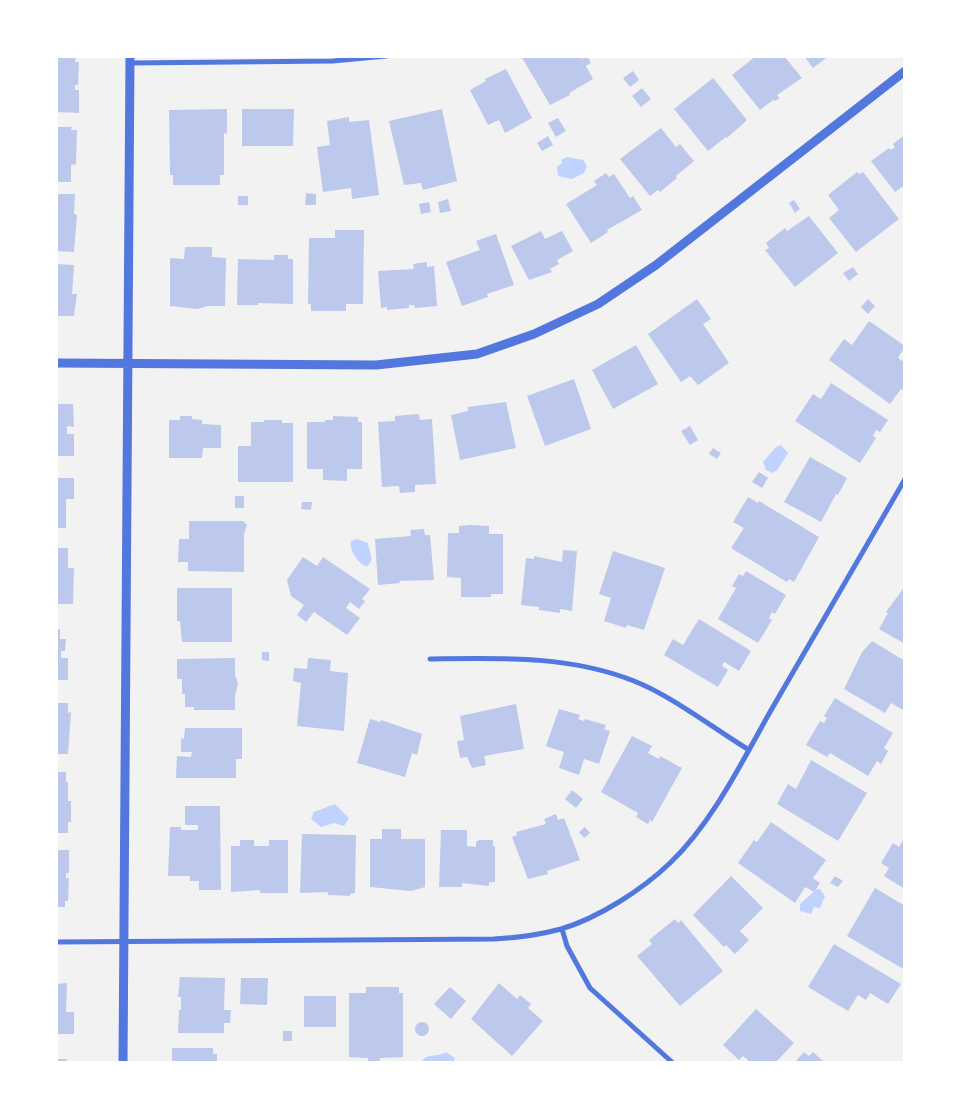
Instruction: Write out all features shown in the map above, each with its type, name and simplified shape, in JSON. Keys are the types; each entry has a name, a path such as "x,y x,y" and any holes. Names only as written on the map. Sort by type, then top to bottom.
{"street":[{"path":"123,1063 122,941 130,60 333,61 386,56"},
{"path":"56,364 376,365 477,354 534,334 598,304 656,265 905,71"},
{"path":"56,942 516,938 562,929 603,910 640,888 671,862 702,824 749,750 905,479"},
{"path":"430,659 506,658 597,669 635,682 749,750"},
{"path":"562,929 568,946 590,988 673,1063"}],"water":[{"path":"567,157 583,160 587,166 584,173 572,179 558,176 557,167 562,163 561,160"},
{"path":"781,445 788,453 778,469 773,473 766,470 763,462 776,447"},
{"path":"357,539 368,543 372,558 367,566 357,560 353,552 351,541"},
{"path":"335,804 349,818 344,826 334,823 321,827 311,819 314,812"},
{"path":"817,889 820,889 825,896 820,908 814,907 811,914 800,911 800,904"},
{"path":"446,1052 455,1058 454,1063 421,1063 426,1057"}],"building":[{"path":"56,56 76,56 75,62 79,62 78,85 75,85 75,90 79,90 79,113 56,112"},
{"path":"521,56 580,56 582,59 587,56 591,63 586,66 593,79 569,93 570,95 550,105"},
{"path":"756,56 784,56 802,78 777,95 780,98 775,101 773,100 760,110 732,75"},
{"path":"804,56 824,56 826,58 813,68"},
{"path":"506,69 532,118 505,133 499,120 488,125 470,90 486,81 485,79"},
{"path":"633,71 639,80 630,87 623,78"},
{"path":"713,78 747,120 727,138 708,151 674,109"},
{"path":"642,88 651,99 641,107 632,96"},
{"path":"227,109 227,134 224,133 224,175 220,175 220,185 173,185 173,175 170,175 169,110"},
{"path":"242,109 294,109 293,146 242,146"},
{"path":"442,109 457,181 423,190 421,183 404,185 389,121"},
{"path":"349,117 349,122 369,120 379,195 352,199 351,188 323,192 317,147 330,145 327,121"},
{"path":"558,118 566,131 556,137 548,123"},
{"path":"56,127 72,127 71,130 77,130 76,164 71,165 71,182 56,182"},
{"path":"661,128 676,147 680,144 694,161 660,192 658,190 650,196 620,159"},
{"path":"548,136 553,145 542,151 537,143"},
{"path":"902,137 905,137 905,185 895,192 871,161 889,148 891,150 895,147 893,144"},
{"path":"857,172 859,174 863,172 899,219 856,252 829,218 839,210 828,195"},
{"path":"606,173 609,177 614,174 630,198 633,196 642,210 607,230 608,232 591,243 566,204 597,185 594,181"},
{"path":"306,193 316,194 316,205 305,205"},
{"path":"56,194 75,194 74,214 77,215 74,252 56,251"},
{"path":"238,196 248,196 248,205 238,205"},
{"path":"448,199 451,211 440,213 438,202"},
{"path":"794,200 800,209 795,213 789,203"},
{"path":"429,202 431,212 421,214 419,204"},
{"path":"809,216 838,253 795,287 765,250 769,248 766,243 785,228 787,231"},
{"path":"335,230 364,230 363,304 346,304 346,311 311,311 311,304 308,304 309,238 335,238"},
{"path":"541,231 545,239 562,231 573,251 557,260 559,264 550,269 552,272 529,280 511,246"},
{"path":"496,234 514,285 487,294 488,297 462,306 446,262 480,250 476,241"},
{"path":"185,247 212,247 212,257 226,258 225,306 207,306 198,309 170,306 170,258 184,259"},
{"path":"274,255 288,255 288,259 293,259 293,304 258,303 258,305 237,305 238,259 274,260"},
{"path":"427,262 427,267 434,266 437,306 415,308 414,305 409,305 409,308 387,310 387,307 381,308 378,271 414,269 413,264"},
{"path":"56,264 74,265 72,294 77,294 74,316 56,316"},
{"path":"853,267 858,274 849,281 843,273"},
{"path":"697,299 711,319 703,324 729,363 698,385 690,376 681,382 648,334"},
{"path":"868,299 875,306 868,314 861,307"},
{"path":"869,321 905,346 898,358 905,363 905,391 901,389 890,404 829,360 844,339 852,345"},
{"path":"636,345 658,384 613,409 592,370"},
{"path":"574,379 591,429 545,446 527,396"},
{"path":"831,383 888,420 880,432 876,430 873,436 876,438 860,463 795,421 813,394 821,399"},
{"path":"506,402 516,448 460,460 451,415 468,411 468,407"},
{"path":"56,404 73,404 74,427 67,426 67,434 74,434 74,456 56,456"},
{"path":"419,414 420,420 432,419 436,484 415,485 415,492 400,493 399,486 382,487 378,422 395,421 395,416"},
{"path":"180,416 192,416 192,419 202,420 202,424 221,425 221,448 203,448 202,458 169,458 169,420 180,420"},
{"path":"333,416 358,417 358,422 362,422 362,469 347,469 347,481 323,480 323,469 307,469 307,422 325,422 325,420 333,420"},
{"path":"264,420 282,420 282,423 293,423 293,482 238,482 238,446 251,446 251,422 264,422"},
{"path":"690,426 698,440 690,445 681,431"},
{"path":"713,448 721,453 717,459 709,454"},
{"path":"810,457 847,478 821,522 784,502"},
{"path":"759,472 768,478 762,488 752,482"},
{"path":"56,478 74,478 74,499 66,499 66,528 56,528"},
{"path":"235,496 244,496 244,508 235,508"},
{"path":"748,497 758,503 759,501 819,537 794,582 789,579 787,582 731,548 744,528 733,522"},
{"path":"302,502 312,502 311,510 301,509"},
{"path":"189,521 243,521 247,525 244,534 244,572 188,571 188,562 178,562 179,539 189,539"},
{"path":"459,526 489,526 489,534 503,534 503,594 491,594 491,597 461,597 461,578 447,577 448,533 459,533"},
{"path":"424,529 425,535 430,535 434,580 399,581 400,583 378,585 375,539 411,536 410,530"},
{"path":"56,548 68,548 68,568 74,568 73,604 56,604"},
{"path":"563,550 577,551 572,611 560,609 560,613 539,610 539,607 521,605 526,558 534,559 534,556 562,562"},
{"path":"613,551 665,568 644,630 627,625 626,628 604,621 611,598 599,594"},
{"path":"303,557 317,566 323,557 370,589 362,599 365,601 359,609 350,602 346,608 360,618 347,635 314,612 306,622 297,615 304,605 291,596 287,580"},
{"path":"746,571 786,595 775,614 772,612 769,618 772,620 758,643 718,619 736,588 732,586 739,574 743,576"},
{"path":"905,586 905,644 879,629 888,613 886,612"},
{"path":"177,588 232,588 232,642 182,642 180,621 177,621"},
{"path":"699,619 751,651 739,671 724,662 722,666 728,670 718,687 664,655 673,639 683,645"},
{"path":"56,629 60,629 60,639 66,639 65,651 61,651 61,658 68,658 68,680 56,680"},
{"path":"872,641 905,661 905,681 902,686 905,687 903,710 891,703 885,713 844,689 862,652"},
{"path":"262,652 269,652 269,661 262,660"},
{"path":"235,658 235,675 238,683 235,710 194,710 194,707 185,707 185,694 182,694 182,679 177,679 177,659"},
{"path":"308,658 331,660 330,671 348,673 344,731 297,726 301,683 293,681 294,668 307,669"},
{"path":"835,698 893,733 884,748 888,751 881,764 877,761 868,776 830,753 827,757 806,745 820,721 824,723 827,718 824,716"},
{"path":"56,703 68,703 68,713 71,712 68,754 56,754"},
{"path":"516,704 524,749 484,756 486,765 472,768 467,757 460,758 457,741 464,740 460,716"},
{"path":"559,709 580,715 578,719 606,725 604,729 610,731 599,764 584,759 579,775 559,768 564,752 546,746"},
{"path":"370,719 380,722 381,720 422,734 417,755 412,753 405,777 357,763"},
{"path":"185,728 242,728 242,759 236,759 236,778 176,778 177,756 191,757 192,752 181,752 181,738 184,739"},
{"path":"632,736 652,746 648,753 659,759 660,756 682,768 652,822 650,820 648,824 636,817 638,813 601,792"},
{"path":"811,760 867,793 838,841 777,804 788,784 796,789"},
{"path":"56,772 66,772 66,782 68,782 68,801 71,801 71,822 68,822 68,833 56,833"},
{"path":"572,790 583,799 576,808 565,799"},
{"path":"185,806 220,806 221,890 199,890 199,881 190,881 190,876 168,876 170,827 181,827 181,830 198,830 198,825 185,825"},
{"path":"556,814 558,820 564,818 580,860 547,871 548,874 528,879 512,837 517,835 516,832 546,824 544,819"},
{"path":"771,822 826,860 813,878 820,883 814,892 805,887 795,903 738,863 754,840 757,842"},
{"path":"585,827 590,833 584,838 579,832"},
{"path":"382,829 401,829 401,839 425,839 425,887 411,891 370,887 370,839 382,839"},
{"path":"441,830 467,830 467,846 476,847 476,842 479,840 493,840 493,846 495,846 495,882 489,882 489,886 462,883 462,887 439,887"},
{"path":"302,834 356,835 355,893 350,894 350,896 328,895 328,892 300,893"},
{"path":"905,837 905,889 884,876 889,868 881,863 893,843 899,847"},
{"path":"240,840 254,840 254,846 269,846 269,840 288,840 288,893 260,893 260,890 231,892 231,846 240,846"},
{"path":"56,850 69,850 69,873 66,873 66,878 69,878 68,901 65,901 65,907 56,907"},
{"path":"731,876 763,908 740,931 749,940 735,954 726,945 724,947 693,915"},
{"path":"835,876 843,881 838,887 830,883"},
{"path":"875,888 905,906 905,970 847,936"},
{"path":"675,919 678,923 681,920 723,971 680,1006 637,956 652,944 649,940"},
{"path":"834,944 901,984 888,1004 870,993 866,1000 858,995 848,1011 808,987"},
{"path":"180,977 225,978 224,1010 231,1010 230,1023 224,1023 224,1033 178,1033 179,1010 181,1010 181,997 178,997"},
{"path":"241,978 268,978 267,1005 240,1004"},
{"path":"67,983 66,1012 74,1012 74,1034 56,1034 56,984"},
{"path":"499,983 517,999 520,995 531,1004 528,1008 543,1021 512,1056 471,1019"},
{"path":"366,987 399,987 399,993 403,993 403,1057 380,1058 380,1063 368,1063 368,1058 349,1057 349,993 366,993"},
{"path":"450,987 466,1001 451,1019 434,1004"},
{"path":"304,996 336,996 336,1027 304,1027"},
{"path":"756,1009 794,1043 775,1063 746,1063 748,1060 743,1056 739,1060 723,1045"},
{"path":"422,1022 427,1024 429,1029 427,1034 422,1036 417,1034 415,1029 417,1024"},
{"path":"283,1031 292,1031 292,1041 283,1041"},
{"path":"172,1048 213,1048 213,1054 217,1054 217,1063 172,1063"},
{"path":"804,1052 809,1056 813,1052 823,1061 821,1063 794,1063"},
{"path":"56,1059 67,1059 67,1063 56,1063"}]}
